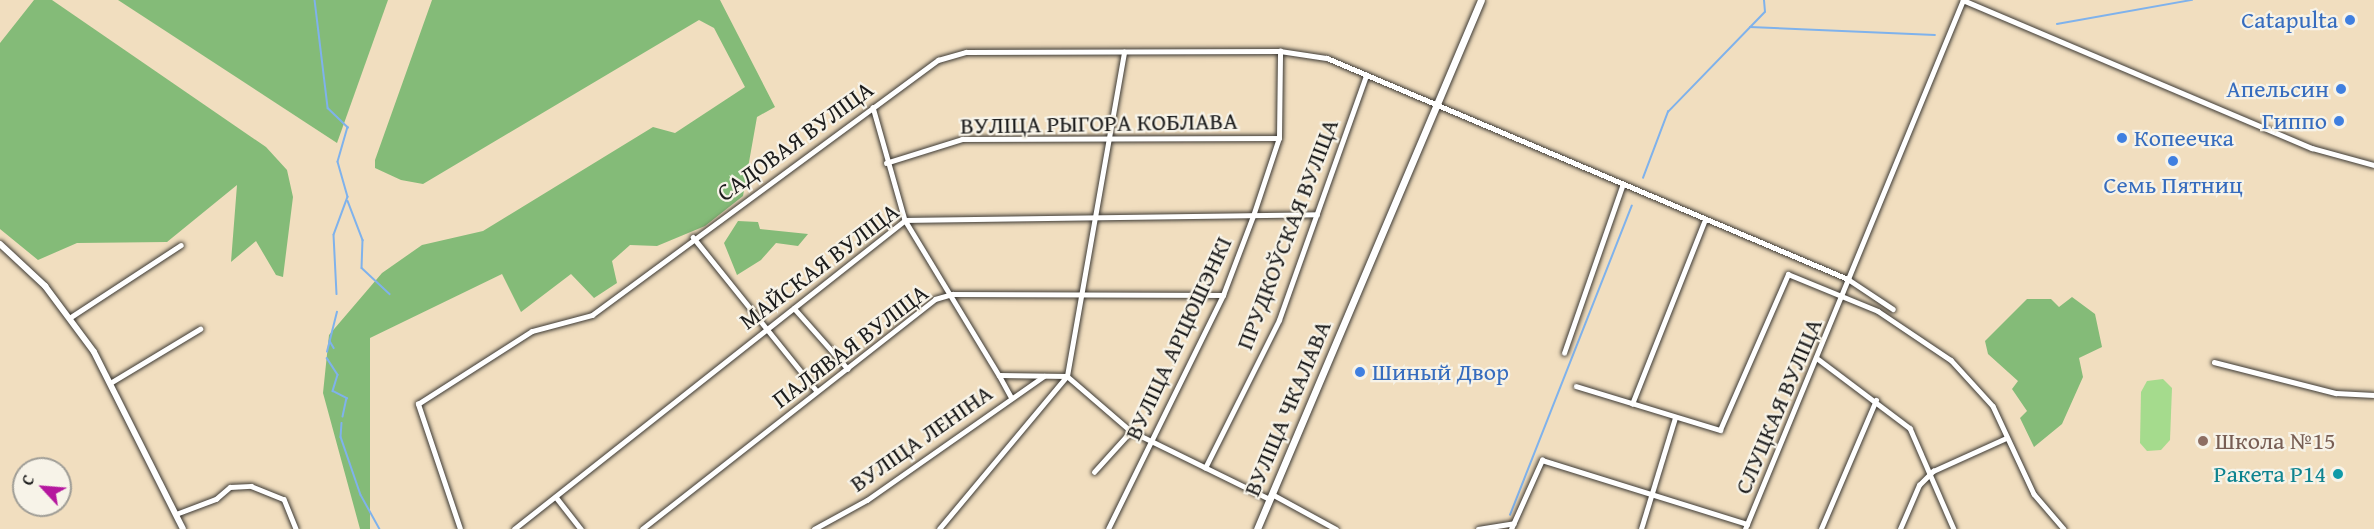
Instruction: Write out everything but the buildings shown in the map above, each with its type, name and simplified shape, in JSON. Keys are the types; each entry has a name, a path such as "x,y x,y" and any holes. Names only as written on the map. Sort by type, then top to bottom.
{"main road":[{"name":"ВУЛІЦА ЧКАЛАВА","path":"1257,529 1438,107 1481,0"}],"street":[{"name":"СЛУЦКАЯ ВУЛІЦА","path":"1745,525 1818,358 1848,279 1963,0 2320,152 2374,165"},
{"name":"САДОВАЯ ВУЛІЦА","path":"460,529 418,404 532,331 592,315 693,237 938,60 966,52 1280,51 1327,58 1704,222 1848,279 1893,309"},
{"name":"ВУЛІЦА АРЦЮШЭНКІ","path":"1108,529 1223,295 1253,216 1279,138 1280,51"},
{"path":"939,529 1067,376 1093,217 1124,52"},
{"name":"ПРУДКОЎСКАЯ ВУЛІЦА","path":"1206,468 1279,320 1366,75"},
{"path":"873,107 886,163 905,220 952,294 1011,397"},
{"name":"ВУЛІЦА РЫГОРА КОБЛАВА","path":"886,163 962,139 1279,138"},
{"path":"1564,353 1622,186"},
{"name":"МАЙСКАЯ ВУЛІЦА","path":"514,529 766,326 794,308 905,220 1253,216 1317,213"},
{"path":"1632,404 1704,222"},
{"path":"693,237 816,390"},
{"path":"0,244 71,317 112,382 183,529"},
{"path":"71,317 181,245"},
{"path":"1576,386 1719,430 1788,274 1843,296 1913,331 1943,353 1993,406 2018,464 2064,529"},
{"name":"ПАЛЯВАЯ ВУЛІЦА","path":"642,529 816,390 848,369 935,299 952,294 1223,295"},
{"path":"794,308 848,369"},
{"path":"112,382 200,329"},
{"path":"1818,358 1910,428 1932,471 1954,529"},
{"path":"2214,362 2336,393 2374,395"},
{"name":"ВУЛІЦА ЛЕНІНА","path":"814,529 1000,411 1011,397 1047,374"},
{"path":"999,375 1067,376 1131,430 1335,529"},
{"path":"1821,529 1876,400"},
{"path":"1641,529 1675,418"},
{"path":"1094,472 1131,430"},
{"path":"1900,529 1919,485 1932,471 2006,438"},
{"path":"1511,529 1542,460 1653,492 1745,525"},
{"path":"176,514 216,499 230,487 251,486 284,499 296,529"},
{"path":"556,497 581,529"},
{"path":"1478,529 1514,523"}],"green space":[{"path":"34,0 52,0 266,147 287,170 293,197 283,277 276,275 256,241 231,262 237,185 167,242 77,243 38,260 0,229 0,43"},
{"path":"118,0 388,0 337,143"},
{"path":"432,0 720,0 775,107 757,117 743,196 705,226 657,246 630,245 612,261 617,283 594,298 571,274 521,312 502,274 370,338 370,529 360,529 323,393 329,335 382,273 422,245 483,231 653,127 675,133 745,87 714,28 699,20 423,184 401,180 375,168 375,160"},
{"path":"738,221 758,222 760,229 808,234 798,246 776,243 761,260 737,275 724,243"},
{"path":"2072,297 2095,314 2102,347 2079,358 2083,377 2062,424 2034,447 2020,418 2027,411 2012,389 2018,381 1988,354 1985,341 2027,299 2051,299 2059,307"},
{"path":"2163,379 2172,388 2170,440 2161,450 2147,451 2140,443 2141,392 2147,381"}],"waterway":[{"path":"315,0 328,108 348,127 338,162 348,197 334,235 337,294"},
{"path":"1643,178 1668,112 1765,12 1764,0"},
{"path":"2057,24 2192,0"},
{"path":"1750,27 1935,35"},
{"path":"348,201 363,240 362,268 390,294"},
{"path":"1510,515 1632,206"},
{"path":"327,352 337,312"},
{"path":"330,341 334,348"},
{"path":"327,358 338,375 333,391 347,398 343,417"},
{"path":"342,423 341,437 361,495 380,529"}],"place":[{"name":"Catapulta","path":"2350,20"},
{"name":"Апельсин","path":"2341,89"},
{"name":"Гиппо","path":"2339,121"},
{"name":"Копеечка","path":"2122,138"},
{"name":"Семь Пятниц","path":"2173,161"},
{"name":"Шиный Двор","path":"1360,372"},
{"name":"Школа №15","path":"2203,441"},
{"name":"Ракета Р14","path":"2338,474"}]}
